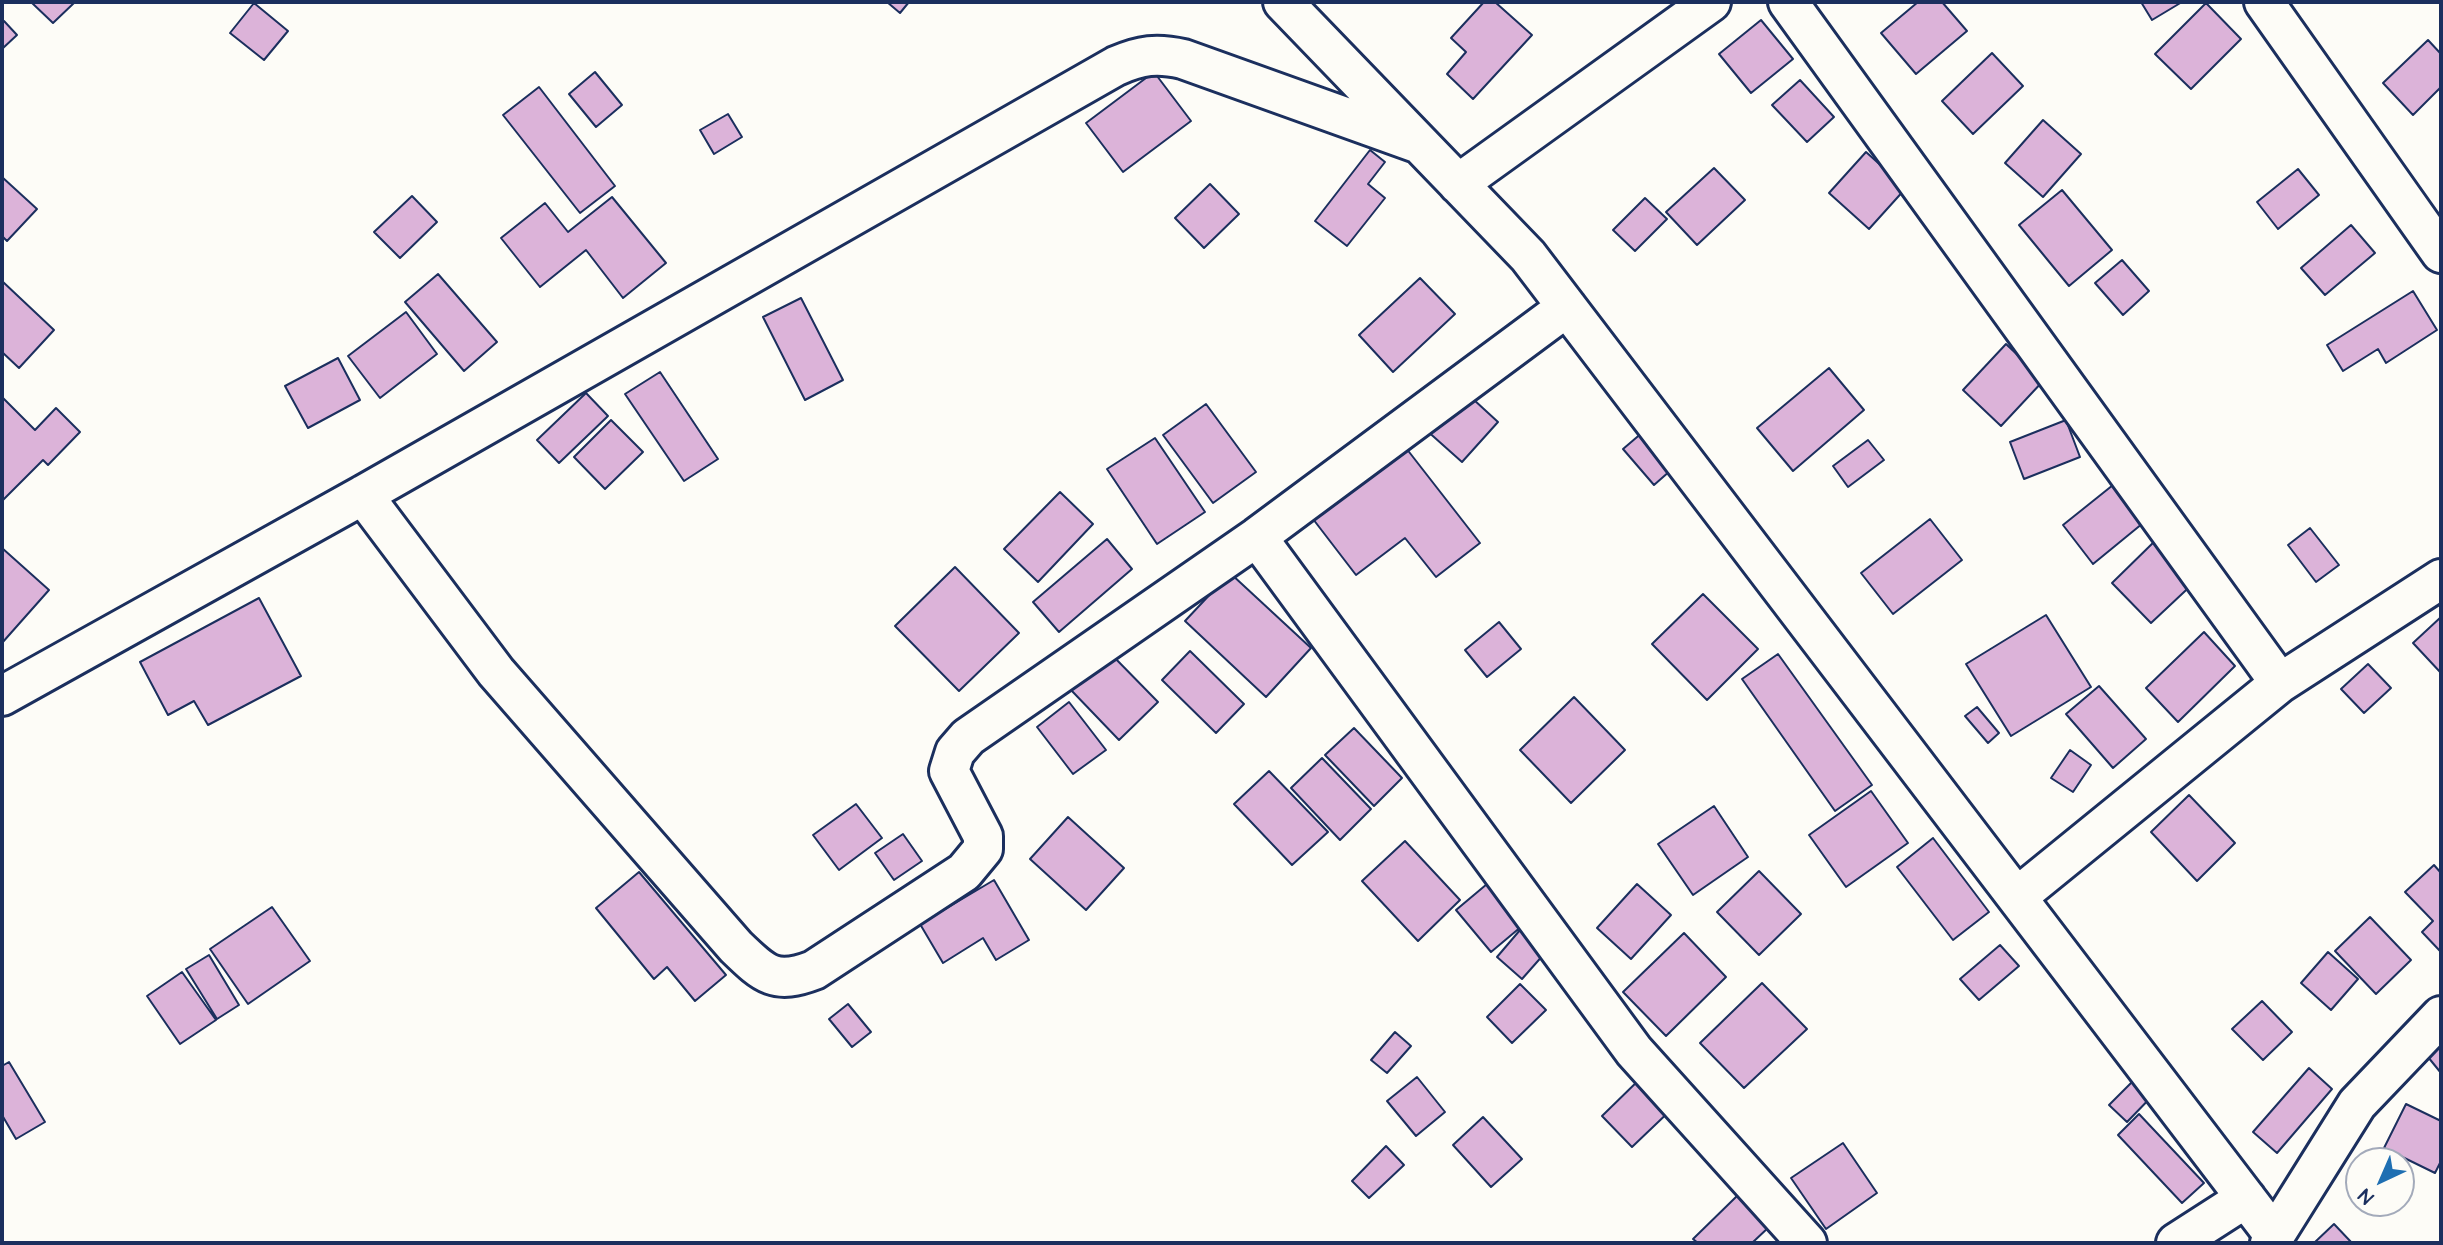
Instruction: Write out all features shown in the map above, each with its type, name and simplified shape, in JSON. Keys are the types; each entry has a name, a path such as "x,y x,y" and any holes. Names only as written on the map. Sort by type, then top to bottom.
{"street":[{"path":"1283,2 1528,256 2246,1198 2272,1239 2357,1104 2441,1016"},
{"path":"1458,184 1711,2"},
{"path":"1788,2 2280,683"},
{"path":"2264,2 2441,253"},
{"path":"2,696 363,495 1116,66 1138,57 1157,53 1183,59 1420,144"},
{"path":"363,495 496,672 736,947 774,977 793,978 814,970 964,872 983,849 982,836 949,771 955,752 968,737 1257,537 1567,307"},
{"path":"1257,537 1634,1051 1807,1243"},
{"path":"2017,897 2280,683 2441,579"},
{"path":"2176,1243 2246,1198"}],"building":[{"path":"31,2 75,2 53,23"},
{"path":"887,2 909,2 900,13"},
{"path":"1484,2 1495,2 1532,35 1473,99 1447,74 1466,52 1451,38"},
{"path":"1918,2 1942,2 1967,31 1916,74 1881,33"},
{"path":"2141,2 2182,2 2152,20"},
{"path":"254,3 288,31 264,60 230,33"},
{"path":"2206,3 2241,39 2191,89 2155,54"},
{"path":"1761,20 1793,59 1751,93 1719,54"},
{"path":"4,21 17,35 2,49 2,23"},
{"path":"2428,40 2441,54 2441,87 2413,115 2383,83"},
{"path":"1992,53 2023,86 1973,134 1942,101"},
{"path":"595,72 622,105 596,127 569,94"},
{"path":"1154,72 1191,121 1123,172 1086,123"},
{"path":"1800,80 1834,117 1807,142 1772,105"},
{"path":"539,87 615,186 580,213 503,115"},
{"path":"728,114 742,137 714,154 700,130"},
{"path":"2043,120 2081,154 2043,197 2005,163"},
{"path":"1370,150 1385,162 1368,184 1385,198 1347,246 1315,221"},
{"path":"1866,152 1906,188 1869,229 1829,193"},
{"path":"1714,168 1745,200 1697,245 1666,212"},
{"path":"2298,169 2319,195 2278,229 2257,202"},
{"path":"2,177 37,209 7,241 2,236"},
{"path":"1210,184 1239,214 1204,248 1175,218"},
{"path":"2062,190 2112,250 2069,286 2019,225"},
{"path":"412,196 437,222 400,258 374,232"},
{"path":"612,197 666,263 623,298 586,250 540,287 501,238 545,203 568,232"},
{"path":"1645,198 1667,219 1635,251 1613,230"},
{"path":"2351,225 2375,253 2325,295 2301,268"},
{"path":"2122,260 2149,291 2123,315 2095,283"},
{"path":"438,274 497,342 464,371 405,302"},
{"path":"1420,278 1455,314 1393,372 1359,335"},
{"path":"2,281 54,330 19,368 2,352"},
{"path":"2413,291 2437,330 2386,363 2378,349 2343,371 2327,345"},
{"path":"801,298 843,380 805,400 763,317"},
{"path":"406,312 437,354 380,398 348,356"},
{"path":"2006,344 2044,380 2001,426 1963,390"},
{"path":"338,358 360,400 308,428 285,386"},
{"path":"1829,368 1864,410 1793,471 1757,428"},
{"path":"660,372 718,459 684,481 625,394"},
{"path":"1461,388 1498,422 1462,462 1425,429"},
{"path":"586,393 608,416 559,463 537,440"},
{"path":"2,397 35,430 56,408 80,432 48,465 43,460 3,500"},
{"path":"1206,404 1256,472 1213,503 1163,435"},
{"path":"611,420 643,452 605,489 574,457"},
{"path":"1657,420 1687,456 1654,485 1623,449"},
{"path":"2066,420 2080,457 2024,479 2010,442"},
{"path":"1155,438 1205,512 1157,544 1107,469"},
{"path":"1868,440 1884,460 1848,487 1833,466"},
{"path":"1406,448 1480,543 1436,577 1405,538 1356,575 1313,519"},
{"path":"2118,481 2148,519 2093,564 2063,525"},
{"path":"1060,492 1093,524 1038,582 1004,549"},
{"path":"1930,519 1962,560 1893,614 1861,573"},
{"path":"2310,528 2339,565 2316,582 2288,545"},
{"path":"2159,537 2199,578 2151,623 2112,583"},
{"path":"1107,539 1132,569 1059,632 1033,602"},
{"path":"2,548 49,590 2,643"},
{"path":"955,567 1019,633 959,691 895,626"},
{"path":"1230,573 1311,648 1266,697 1185,621"},
{"path":"1703,594 1758,649 1707,700 1652,644"},
{"path":"259,598 301,676 208,725 194,701 168,715 140,662"},
{"path":"2046,615 2091,687 2011,736 1966,664"},
{"path":"2441,617 2441,673 2413,643"},
{"path":"1499,622 1521,649 1487,677 1465,650"},
{"path":"2204,632 2235,666 2178,722 2146,688"},
{"path":"1190,651 1244,704 1216,733 1162,680"},
{"path":"1110,653 1158,702 1119,740 1071,690"},
{"path":"1778,654 1872,785 1835,811 1742,679"},
{"path":"2368,664 2391,688 2364,713 2341,689"},
{"path":"2099,686 2146,739 2113,768 2066,714"},
{"path":"1574,697 1625,750 1571,803 1520,750"},
{"path":"1069,702 1106,750 1073,774 1037,727"},
{"path":"1977,707 1999,733 1988,743 1965,716"},
{"path":"1354,728 1402,778 1374,806 1325,755"},
{"path":"2070,750 2091,765 2073,792 2051,778"},
{"path":"1322,758 1371,809 1340,840 1291,788"},
{"path":"1269,771 1328,832 1292,865 1234,804"},
{"path":"1871,791 1908,843 1846,887 1809,835"},
{"path":"2189,795 2235,843 2197,881 2151,832"},
{"path":"856,804 882,838 839,870 813,835"},
{"path":"1714,806 1748,857 1693,895 1658,844"},
{"path":"1068,817 1124,868 1086,910 1030,859"},
{"path":"903,834 922,861 894,880 875,853"},
{"path":"1933,838 1989,912 1953,940 1897,867"},
{"path":"1405,841 1460,900 1418,941 1362,881"},
{"path":"2434,865 2441,873 2440,951 2422,932 2433,921 2405,892"},
{"path":"1759,871 1801,914 1759,955 1717,912"},
{"path":"639,872 726,975 695,1001 667,967 654,979 596,908"},
{"path":"994,880 1029,940 996,960 983,938 943,963 920,924"},
{"path":"1487,884 1522,926 1491,952 1456,910"},
{"path":"1637,884 1671,915 1631,959 1597,928"},
{"path":"272,907 310,961 248,1004 210,949"},
{"path":"2370,917 2411,960 2376,994 2335,951"},
{"path":"1526,923 1552,945 1522,979 1497,957"},
{"path":"1684,933 1726,977 1666,1036 1623,992"},
{"path":"2000,945 2019,966 1979,1000 1960,979"},
{"path":"2328,952 2358,979 2331,1010 2301,983"},
{"path":"209,955 239,1005 217,1019 186,969"},
{"path":"182,972 216,1020 180,1044 147,996"},
{"path":"1762,983 1807,1029 1744,1088 1700,1043"},
{"path":"1520,984 1546,1010 1512,1043 1487,1017"},
{"path":"2262,1001 2292,1032 2263,1060 2232,1029"},
{"path":"848,1004 871,1032 852,1047 829,1019"},
{"path":"1395,1032 1411,1046 1387,1073 1371,1060"},
{"path":"2441,1046 2441,1073 2428,1057"},
{"path":"9,1062 45,1122 16,1139 2,1115 2,1066"},
{"path":"2309,1068 2332,1089 2277,1153 2253,1132"},
{"path":"2141,1073 2158,1090 2127,1122 2109,1105"},
{"path":"1645,1074 1676,1105 1632,1147 1602,1116"},
{"path":"1417,1077 1445,1112 1416,1136 1387,1101"},
{"path":"2406,1104 2441,1121 2441,1161 2435,1173 2415,1163 2415,1147 2384,1147"},
{"path":"2139,1114 2204,1183 2182,1203 2118,1135"},
{"path":"1483,1117 1522,1159 1491,1187 1453,1145"},
{"path":"1843,1143 1877,1193 1826,1229 1791,1178"},
{"path":"1386,1146 1404,1165 1369,1198 1352,1181"},
{"path":"1738,1195 1770,1226 1752,1243 1698,1243 1693,1239"},
{"path":"2334,1224 2352,1243 2314,1243"}]}
